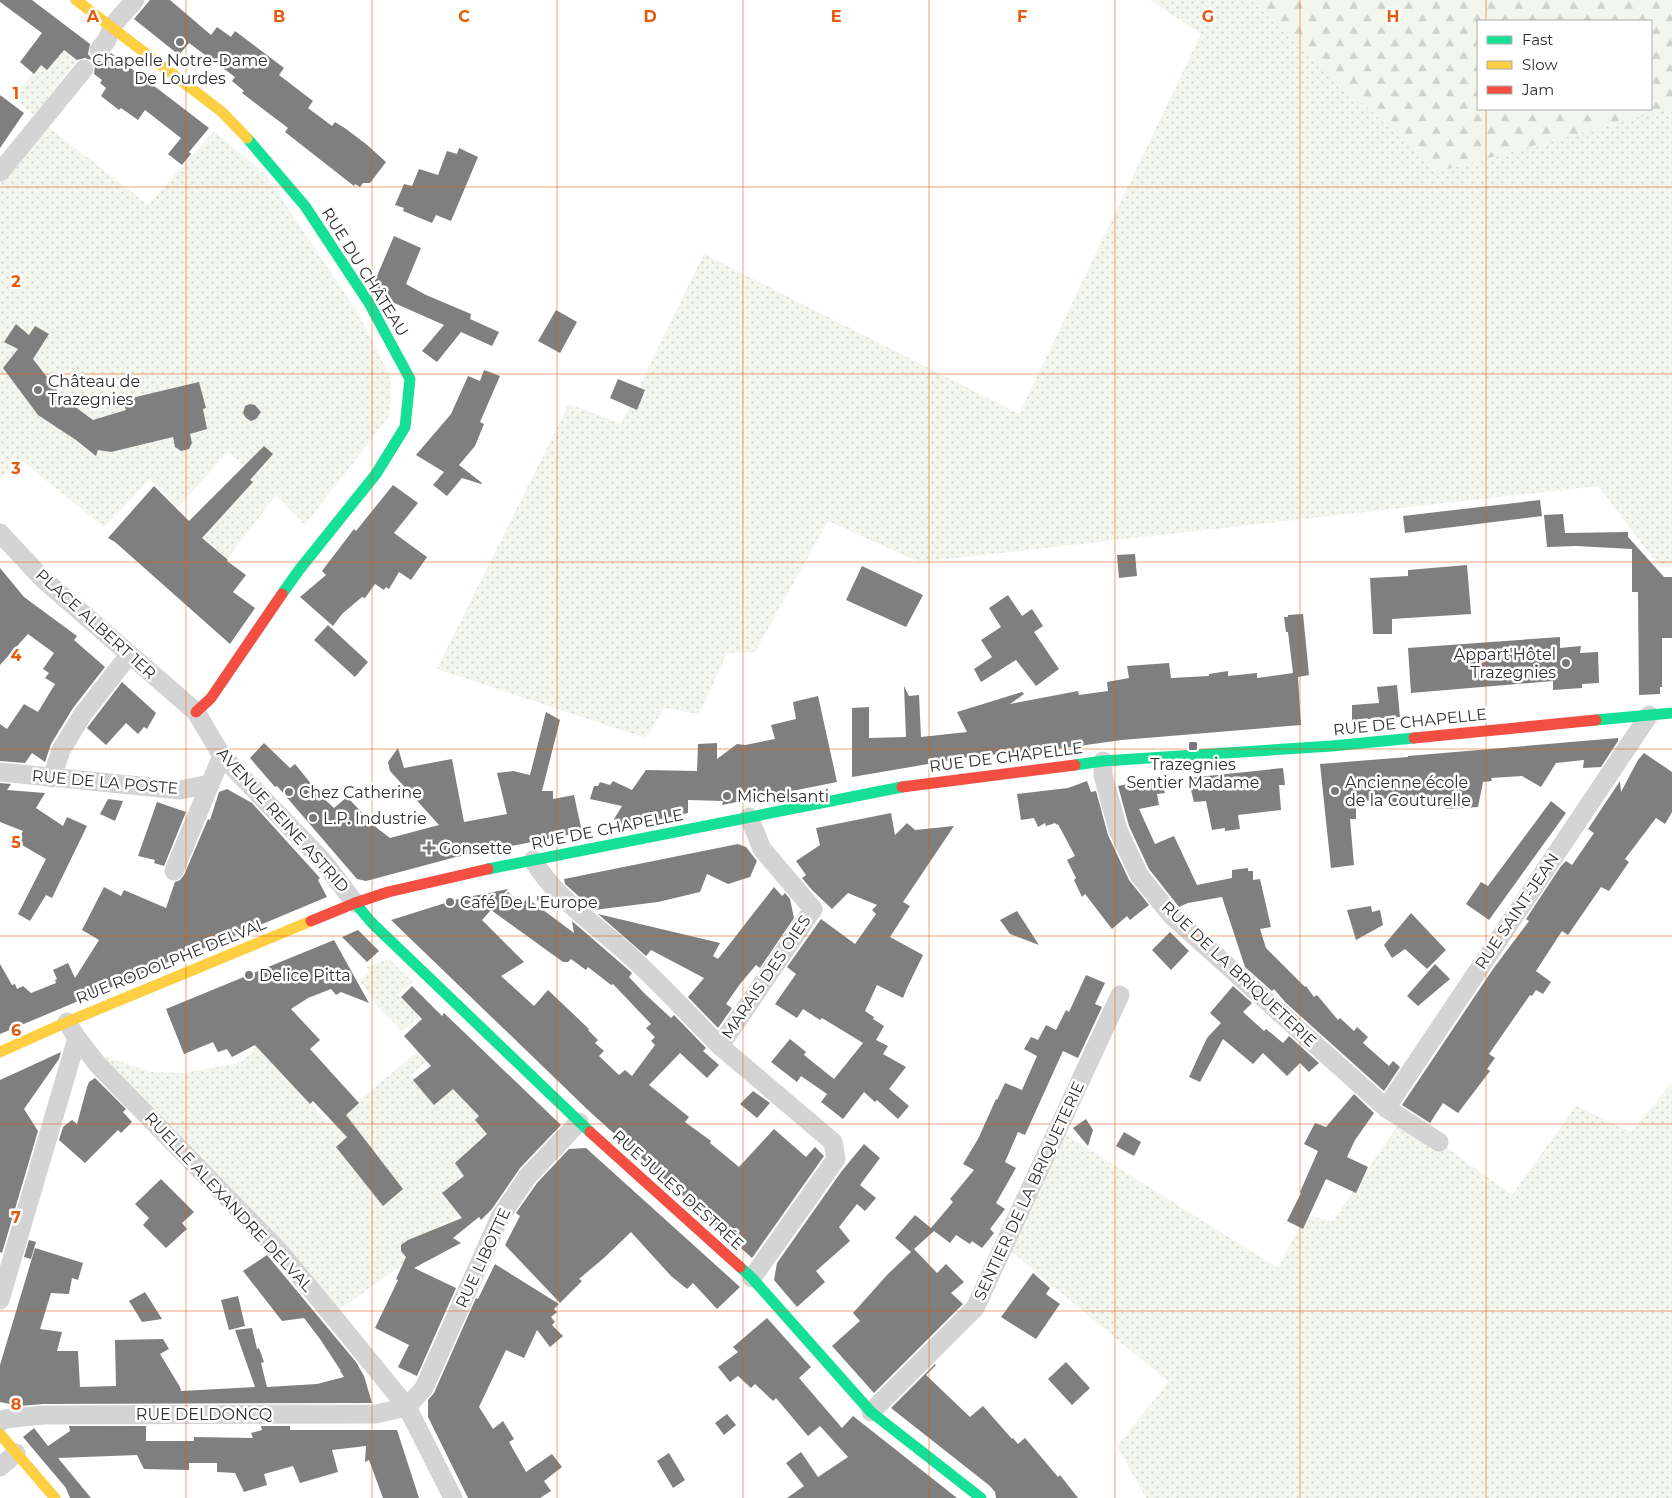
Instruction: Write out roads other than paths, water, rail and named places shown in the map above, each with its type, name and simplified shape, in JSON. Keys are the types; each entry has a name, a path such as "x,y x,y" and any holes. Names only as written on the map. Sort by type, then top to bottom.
{"street":[{"name":"RUE DU CHÂTEAU","path":"76,0 222,112 255,146 305,206 369,303 410,378 405,427 376,474 300,570 211,698 196,712"},
{"path":"99,50 107,40 112,26 135,0"},
{"path":"0,172 84,69"},
{"name":"PLACE ALBERT 1ER","path":"0,533 43,579 196,712"},
{"path":"52,778 60,750 83,714 129,655"},
{"name":"AVENUE REINE ASTRID","path":"196,712 222,756 323,861 355,903"},
{"name":"RUE DE CHAPELLE","path":"355,903 388,892 433,881 902,787 1102,761 1332,746 1672,713"},
{"name":"RUE SAINT-JEAN","path":"1386,1108 1649,715"},
{"path":"174,871 222,756"},
{"name":"RUE DE LA BRIQUETERIE","path":"1102,761 1103,775 1118,830 1139,875 1172,916 1386,1108 1439,1142"},
{"name":"RUE DE LA POSTE","path":"0,772 180,790 210,784"},
{"name":"MARAIS DES OIES","path":"533,860 540,872 563,900 628,954 720,1046 814,909 762,849 749,817"},
{"name":"RUE RODOLPHE DELVAL","path":"0,1052 355,903"},
{"name":"RUE JULES DESTRÉE","path":"355,903 372,923 579,1122 752,1278 871,1412 981,1498"},
{"name":"SENTIER DE LA BRIQUETERIE","path":"871,1412 975,1308 1120,995"},
{"name":"RUELLE ALEXANDRE DELVAL","path":"68,1022 77,1038 98,1065 279,1251 407,1408 453,1498"},
{"path":"0,1300 77,1038"},
{"path":"720,1046 833,1142 836,1159 752,1278"},
{"name":"RUE LIBOTTE","path":"407,1408 424,1388 500,1217 528,1176 579,1122"},
{"name":"RUE DELDONCQ","path":"0,1422 5,1419 43,1415 376,1414 407,1408"},
{"path":"0,1434 55,1498"},
{"path":"0,1467 16,1453"}],"place":[{"name":"Chapelle Notre-Dame De Lourdes","path":"180,42"},
{"name":"Château de Trazegnies","path":"38,390"},
{"name":"Appart'Hôtel Trazegnies","path":"1566,663"},
{"name":"Trazegnies Sentier Madame","path":"1193,746"},
{"name":"Ancienne école de la Couturelle","path":"1335,791"},
{"name":"Chez Catherine","path":"289,792"},
{"name":"Michelsanti","path":"727,796"},
{"name":"L.P. Industrie","path":"313,818"},
{"name":"Gonsette","path":"429,848"},
{"name":"Café De L'Europe","path":"450,902"},
{"name":"Delice Pitta","path":"249,975"}]}
